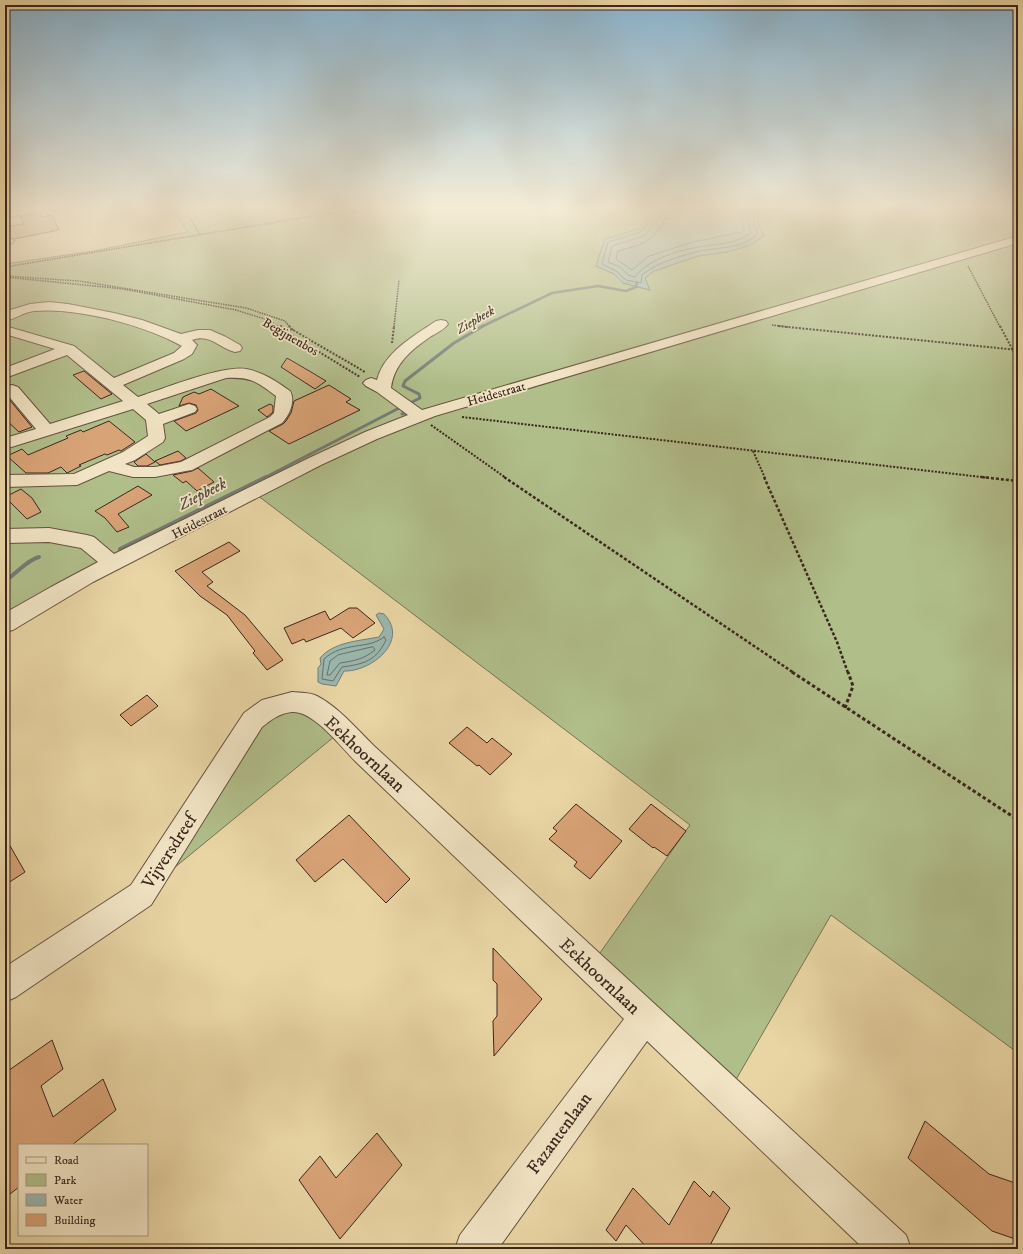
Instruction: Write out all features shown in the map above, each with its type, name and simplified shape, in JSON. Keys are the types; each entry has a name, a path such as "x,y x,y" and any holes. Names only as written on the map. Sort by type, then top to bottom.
{"street":[{"name":"Heidestraat","path":"5,624 112,563 159,542 345,447 419,416 920,268"},
{"path":"5,317 34,307 54,306 76,309 125,320 172,334 190,345 187,351 179,356 112,384"},
{"path":"419,416 376,386 383,382 390,368 400,354 441,324"},
{"path":"5,330 69,349 154,418 156,438 129,456 77,479 5,481"},
{"path":"182,339 191,335 203,333 213,335 234,348"},
{"path":"5,373 69,349"},
{"path":"5,444 133,402 225,374 245,373 263,379 284,394 282,414 276,420 186,466 155,472 133,472 108,465"},
{"path":"12,390 47,431"},
{"path":"154,421 189,409"},
{"path":"5,536 49,535 88,542 112,563"},
{"name":"Vijversdreef","path":"5,986 141,895 253,720 271,707 292,702 308,703"},
{"name":"Eekhoornlaan","path":"308,703 332,721 644,1018 892,1249"},
{"name":"Fazantenlaan","path":"474,1249 644,1018"}],"path":[{"path":"970,268 1018,360"},
{"path":"5,276 8,275 136,289 246,308 285,321 293,330"},
{"name":"Begijnenbos","path":"5,276 123,289 236,310 268,320 376,386"},
{"path":"390,368 399,280"},
{"path":"751,317 759,322 769,324 1018,350"},
{"path":"275,325 293,330 375,377 376,386"},
{"path":"419,416 535,500 845,708 1018,820"},
{"path":"460,417 660,438 753,451 1018,481"},
{"path":"753,451 837,642 853,686 845,708"}],"green space":[{"path":"5,268 599,268 614,274 623,283 649,290 645,278 654,271 664,268 1018,268 1018,1053 831,915 734,1083 595,960 690,825 257,495 405,416 337,445 5,615 5,574 7,572 5,550"},
{"path":"305,710 335,736 163,877 257,727 283,711"}],"water":[{"path":"599,268 664,268 654,271 645,278 650,290 623,283 614,274"},
{"path":"379,613 384,614 391,624 393,634 390,644 384,653 375,661 365,666 355,670 344,671 336,686 318,682 318,668 321,664 320,658 326,653 339,645 379,637 384,629 376,615"}],"building":[{"path":"287,358 326,381 315,389 281,367"},
{"path":"84,371 112,394 101,399 73,375"},
{"path":"329,385 351,399 346,402 360,410 289,444 269,431 286,421 291,413 294,401"},
{"path":"211,389 239,406 186,431 174,421 196,413 198,410 196,405 189,403 179,406 183,397 194,392 199,394"},
{"path":"5,396 32,427 19,432 5,419"},
{"path":"270,404 273,406 273,412 267,417 258,410"},
{"path":"109,421 135,442 121,451 119,450 107,455 105,454 79,465 81,466 67,473 61,467 48,473 26,473 7,456 22,449 28,455 68,438 66,436 81,430 83,432"},
{"path":"178,451 186,458 181,461 160,465 155,461"},
{"path":"146,454 155,462 147,466 138,466 134,462"},
{"path":"198,468 214,482 197,491 186,481 183,483 173,475 192,471"},
{"path":"138,486 152,495 118,514 129,527 117,532 105,518 95,511"},
{"path":"21,489 32,498 41,512 27,519 5,497"},
{"path":"229,542 240,551 202,572 213,582 207,586 245,615 283,660 267,670 253,653 255,651 227,615 200,596 175,571"},
{"path":"349,608 357,608 375,623 353,638 341,628 306,642 304,639 292,644 284,628 325,611 330,620"},
{"path":"147,695 158,706 131,726 120,715"},
{"path":"467,727 487,743 492,738 512,754 490,775 449,743"},
{"path":"576,804 622,841 590,879 574,866 577,862 549,839 557,831 553,828"},
{"path":"651,804 686,831 667,856 654,847 653,848 629,829"},
{"path":"349,815 410,879 386,903 343,859 315,882 296,860"},
{"path":"5,837 25,872 5,885"},
{"path":"493,948 542,999 494,1056 493,1021 497,1016 497,984 493,980"},
{"path":"52,1040 63,1069 41,1086 53,1117 103,1079 116,1110 73,1144 18,1144 18,1188 5,1198 5,1073"},
{"path":"925,1121 989,1174 1018,1184 1018,1240 992,1231 908,1158"},
{"path":"377,1133 402,1165 340,1239 299,1180 320,1156 336,1178"},
{"path":"694,1181 710,1197 713,1191 730,1208 708,1249 648,1249 626,1225 616,1241 606,1230 633,1188 669,1225"}],"waterway":[{"name":"Ziepbeek","path":"483,326 552,293 598,286 626,291 636,287 637,282"},
{"name":"Ziepbeek","path":"410,403 420,398 419,394 403,386 405,381 454,343 483,326"},
{"name":"Ziepbeek","path":"265,478 403,406"},
{"path":"402,414 410,411"},
{"name":"Ziepbeek","path":"120,549 265,478"},
{"name":"Ziepbeek","path":"5,581 26,564 39,557"}]}
